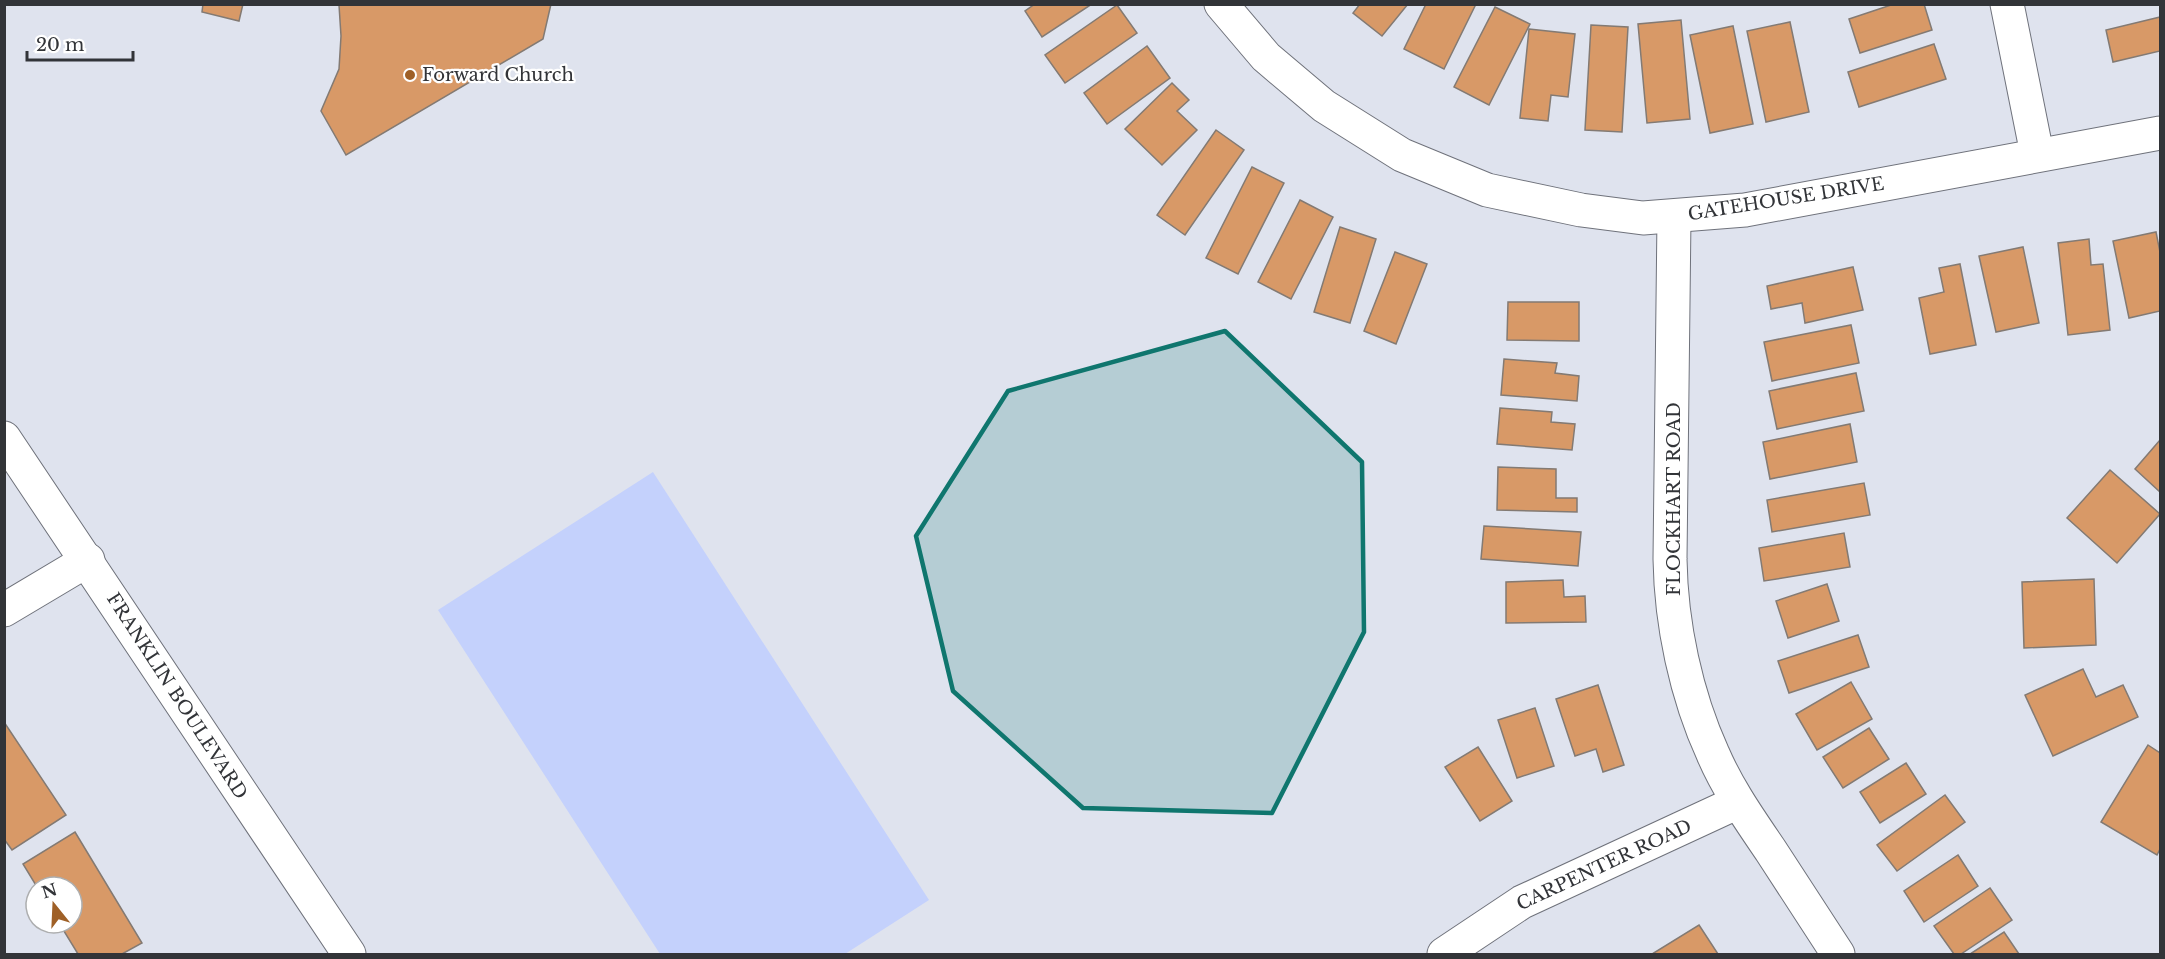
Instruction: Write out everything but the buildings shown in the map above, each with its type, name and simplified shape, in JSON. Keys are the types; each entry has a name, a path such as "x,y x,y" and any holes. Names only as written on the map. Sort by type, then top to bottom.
{"street":[{"name":"GATEHOUSE DRIVE","path":"1221,4 1266,57 1324,106 1402,155 1487,190 1581,210 1643,218 1745,210 2160,133"},
{"path":"2007,4 2037,154"},
{"name":"FLOCKHART ROAD","path":"1674,217 1671,583 1680,644 1695,705 1713,754 1738,802 1838,954"},
{"name":"FRANKLIN BOULEVARD","path":"4,438 88,560 349,954"},
{"path":"4,610 88,560"},
{"name":"CARPENTER ROAD","path":"1444,954 1522,902 1738,802"}],"highlighted area":[{"path":"1225,331 1362,462 1364,632 1272,813 1083,808 953,691 916,536 1008,391"}],"shaded area":[{"path":"653,472 929,900 845,954 660,954 438,610"}],"place":[{"name":"Forward Church","path":"410,75"}]}
